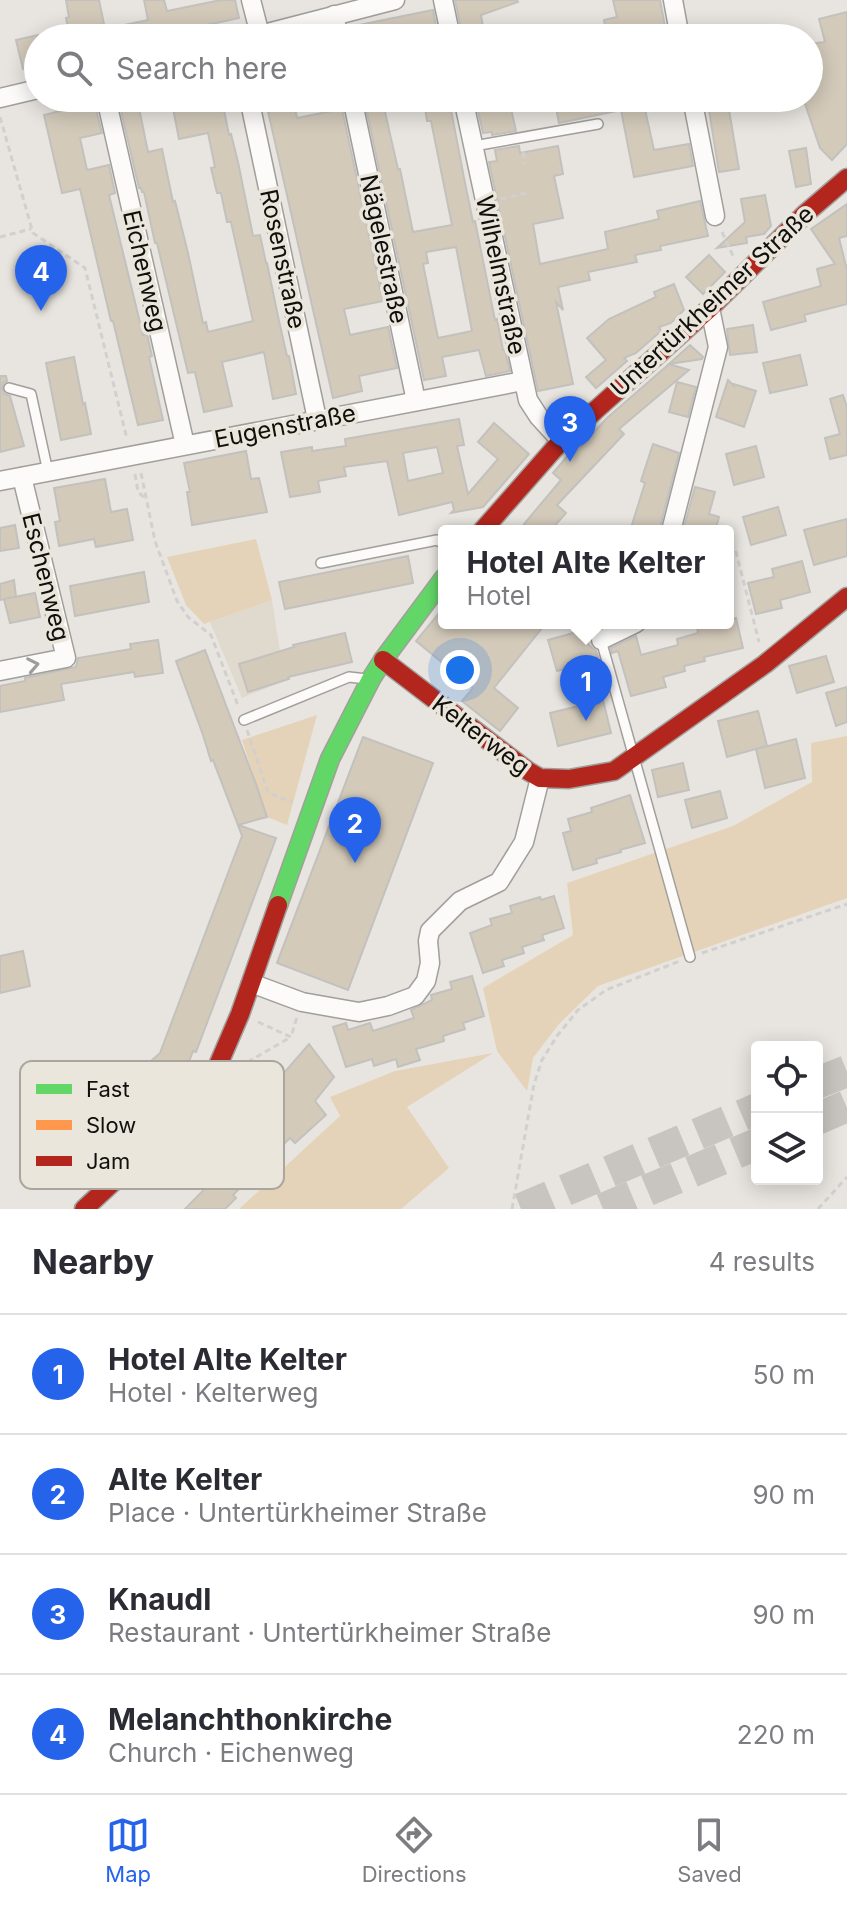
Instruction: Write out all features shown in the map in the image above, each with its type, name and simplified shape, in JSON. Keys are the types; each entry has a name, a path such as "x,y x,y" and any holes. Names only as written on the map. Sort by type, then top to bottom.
{"main road":[{"name":"Untertürkheimer Straße","path":"487,525 561,441 710,308 805,214 847,178"},
{"path":"220,1061 240,1014 330,759 371,679 438,586"},
{"name":"Kelterweg","path":"383,660 466,734 540,778 569,779 614,771 634,758 765,664 847,597"},
{"path":"84,1209 106,1189"}],"street":[{"path":"251,0 253,24"},
{"path":"300,24 395,0"},
{"path":"443,0 448,24"},
{"path":"673,0 677,24"},
{"path":"334,15 336,24"},
{"path":"0,98 24,92"},
{"name":"Eichenweg","path":"109,112 185,445"},
{"name":"Rosenstraße","path":"252,112 317,419"},
{"name":"Nägelestraße","path":"355,112 416,401"},
{"name":"Wilhelmstraße","path":"466,112 528,400 561,441"},
{"path":"695,112 715,216"},
{"path":"673,525 718,347 710,308"},
{"name":"Eugenstraße","path":"0,481 523,381"},
{"name":"Eschenweg","path":"0,671 66,658 22,477"},
{"path":"601,640 624,629"},
{"path":"251,983 302,1002 359,1012 415,996 426,981 430,963 430,931 460,901 499,882 524,842 540,778"}],"lane":[{"path":"474,146 598,124"},
{"path":"9,388 31,394 48,472"},
{"path":"321,563 438,541"},
{"path":"601,640 690,957"},
{"path":"244,720 349,677 371,679"}],"path":[{"path":"0,117 33,233 85,268 131,456"},
{"path":"486,202 530,192"},
{"path":"715,216 742,276"},
{"path":"0,237 32,229"},
{"path":"136,476 138,492 146,499"},
{"path":"144,493 155,541 177,601 188,617 211,635 268,793 292,802"},
{"path":"734,548 765,664"},
{"path":"512,1209 534,1084 542,1060 578,1010 606,990 690,957 847,904"},
{"path":"249,1061 291,1037 302,1002"},
{"path":"240,1014 291,1037"},
{"path":"818,1209 847,1177"}],"shaded area":[{"path":"256,539 272,600 204,624 186,605 167,557"},
{"path":"272,600 280,651 289,679 242,698 210,622"},
{"path":"317,715 287,825 267,817 242,740"},
{"path":"847,736 847,898 598,986 559,1024 533,1058 527,1091 497,1051 483,988 573,935 567,883 733,826 812,782 811,743"},
{"path":"493,1053 407,1107 449,1168 401,1209 239,1209 261,1189 284,1189 284,1168 340,1116 330,1097 395,1071"}],"building":[{"path":"66,0 99,0 104,24 67,24 66,18 69,17"},
{"path":"144,0 164,0 167,11 235,0 239,18 212,24 129,24 148,20"},
{"path":"455,0 518,2 481,15 482,24 460,24"},
{"path":"613,0 660,0 664,24 605,24 604,20 617,17"},
{"path":"433,10 436,24 364,24"},
{"path":"847,12 847,144 832,160 820,148 808,112 823,112 825,42 823,24 819,19"},
{"path":"24,38 23,69 16,40"},
{"path":"97,112 102,133 80,138 87,170 109,165 115,193 109,195 143,335 147,334 163,420 138,425 80,189 62,193 44,115"},
{"path":"121,112 140,112 148,152 162,149 203,323 206,322 208,332 253,321 231,222 227,222 221,193 217,193 211,168 215,167 208,133 179,139 174,112 224,112 253,236 260,235 296,394 273,399 264,352 222,362 232,406 204,412 195,372 188,373 144,192 139,188"},
{"path":"268,112 296,112 297,118 343,112 383,301 344,309 350,335 388,327 397,368 359,376 362,391 333,398"},
{"path":"367,112 385,112 413,232 452,225 431,121 427,121 426,112 451,112 495,320 510,371 486,376 479,350 442,357 446,376 424,380","holes":["456,247 472,331 438,338 423,264 428,263 426,252"]},
{"path":"478,112 512,112 516,131 492,135 492,132 483,133"},
{"path":"557,112 611,112 559,123"},
{"path":"621,112 646,112 654,150 689,144 693,166 634,177"},
{"path":"709,112 729,112 739,169 719,172"},
{"path":"519,146 520,153 558,146 563,174 554,176 563,218 533,224 540,264 608,249 605,232 659,219 657,211 700,201 708,236 660,246 661,250 635,255 637,262 588,272 590,280 558,287 563,310 556,302 573,384 538,391 489,162 497,161 495,150"},
{"path":"806,148 811,184 796,187 789,151"},
{"path":"765,195 771,226 764,234 746,237 747,243 717,248 745,222 741,199"},
{"path":"847,204 847,236 839,238 847,270 847,304 804,315 806,321 771,330 763,302 821,286 817,269 835,264 811,229"},
{"path":"709,255 725,272 703,294 686,277"},
{"path":"674,284 684,310 671,323 659,327 661,331 636,353 624,358 627,361 596,388 586,377 606,360 587,338 609,319 656,297 654,292"},
{"path":"753,325 757,352 730,355 727,329"},
{"path":"690,345 702,359 669,364"},
{"path":"800,355 807,385 770,393 763,363"},
{"path":"74,357 91,434 61,440 46,363"},
{"path":"669,364 689,370 619,429 624,434 557,505 566,513 555,525 525,525 561,480 553,473 607,418"},
{"path":"0,376 6,376 7,381 2,389 4,394 10,396 24,446 0,452"},
{"path":"728,380 734,386 756,391 744,427 716,417"},
{"path":"677,382 696,387 688,417 669,412"},
{"path":"843,395 847,407 847,455 830,459 825,438 840,434 830,399"},
{"path":"459,419 464,445 457,446 468,494 498,459 478,442 494,423 529,454 483,507 451,513 454,510 452,502 399,515 387,461 344,467 346,476 318,481 320,492 290,497 281,452 346,446 345,439","holes":["437,447 443,473 408,481 403,453"]},
{"path":"653,444 679,453 661,525 632,525 645,483 641,481"},
{"path":"756,446 764,477 734,485 726,454"},
{"path":"246,451 251,479 259,478 267,512 192,525 184,463"},
{"path":"105,479 111,512 127,509 133,540 96,547 94,539 59,546 55,522 60,521 54,488"},
{"path":"695,487 715,492 709,514 719,517 717,525 685,525"},
{"path":"778,507 786,535 751,545 743,517"},
{"path":"847,519 847,556 814,565 804,530"},
{"path":"15,525 19,548 0,551 0,528"},
{"path":"408,556 413,583 285,609 279,582"},
{"path":"802,561 810,592 780,600 782,608 756,614 748,583 774,577 772,569"},
{"path":"144,572 149,602 75,616 70,586"},
{"path":"14,580 16,597 0,600 0,584"},
{"path":"35,593 40,617 10,623 4,599"},
{"path":"438,614 438,629 541,629 494,688 518,708 500,731 462,701 473,688 416,641"},
{"path":"734,618 743,648 704,657 705,661 684,666 685,671 663,677 666,687 631,696 618,651 612,653 611,648 636,636 641,655 678,645 677,639 698,633 697,629 734,629"},
{"path":"584,630 589,645 598,657 557,671 548,640"},
{"path":"345,633 352,662 288,677 248,692 239,664 293,645"},
{"path":"158,640 163,673 135,677 134,672 61,684 64,700 0,712 0,686 76,667 78,658 131,649 130,644"},
{"path":"205,650 267,817 238,825 211,761 176,661"},
{"path":"826,656 834,682 797,693 789,666"},
{"path":"847,687 847,722 836,726 826,693"},
{"path":"603,700 611,733 558,746 550,713"},
{"path":"758,711 767,746 727,757 718,721"},
{"path":"363,737 433,763 348,990 277,963"},
{"path":"796,739 805,778 765,788 756,749"},
{"path":"683,763 689,790 658,797 652,770"},
{"path":"720,791 727,818 692,828 685,800"},
{"path":"630,795 645,843 573,870 563,833 571,831 568,819"},
{"path":"238,825 276,838 196,1052 193,1051 189,1061 151,1061 160,1053 242,836"},
{"path":"554,896 564,928 542,935 544,940 522,947 524,953 502,960 504,966 483,973 470,933 492,925 490,919 512,913 510,906"},
{"path":"23,951 30,986 0,993 0,956"},
{"path":"472,976 484,1016 463,1023 465,1029 443,1036 444,1041 416,1049 420,1060 398,1067 396,1059 374,1066 372,1059 346,1067 333,1027 346,1023 348,1030 370,1023 373,1031 414,1018 411,1010 432,1000 431,995 452,989 450,982"},
{"path":"309,1044 334,1077 315,1101 326,1115 295,1143 290,1138 284,1144 284,1073"},
{"path":"205,1189 239,1189 233,1195 236,1198 225,1209 185,1209"}],"tunnel":[{"path":"823,1081 847,1071"},
{"path":"823,1116 847,1106"},
{"path":"521,1209 751,1112"},
{"path":"603,1209 751,1147"}],"traffic: fast":[{"path":"278,905 330,759 371,679 438,586"}],"traffic: jam":[{"path":"487,525 561,441 710,308 805,214 847,178"},
{"path":"383,660 528,771 540,778 569,779 614,771 765,664 847,597"},
{"path":"220,1061 240,1014 278,905"},
{"path":"84,1209 106,1189"}],"place":[{"name":"Melanchthonkirche","path":"41,311"},
{"name":"Knaudl","path":"570,462"},
{"name":"Hotel Alte Kelter","path":"586,721"},
{"name":"Alte Kelter","path":"355,863"}]}
